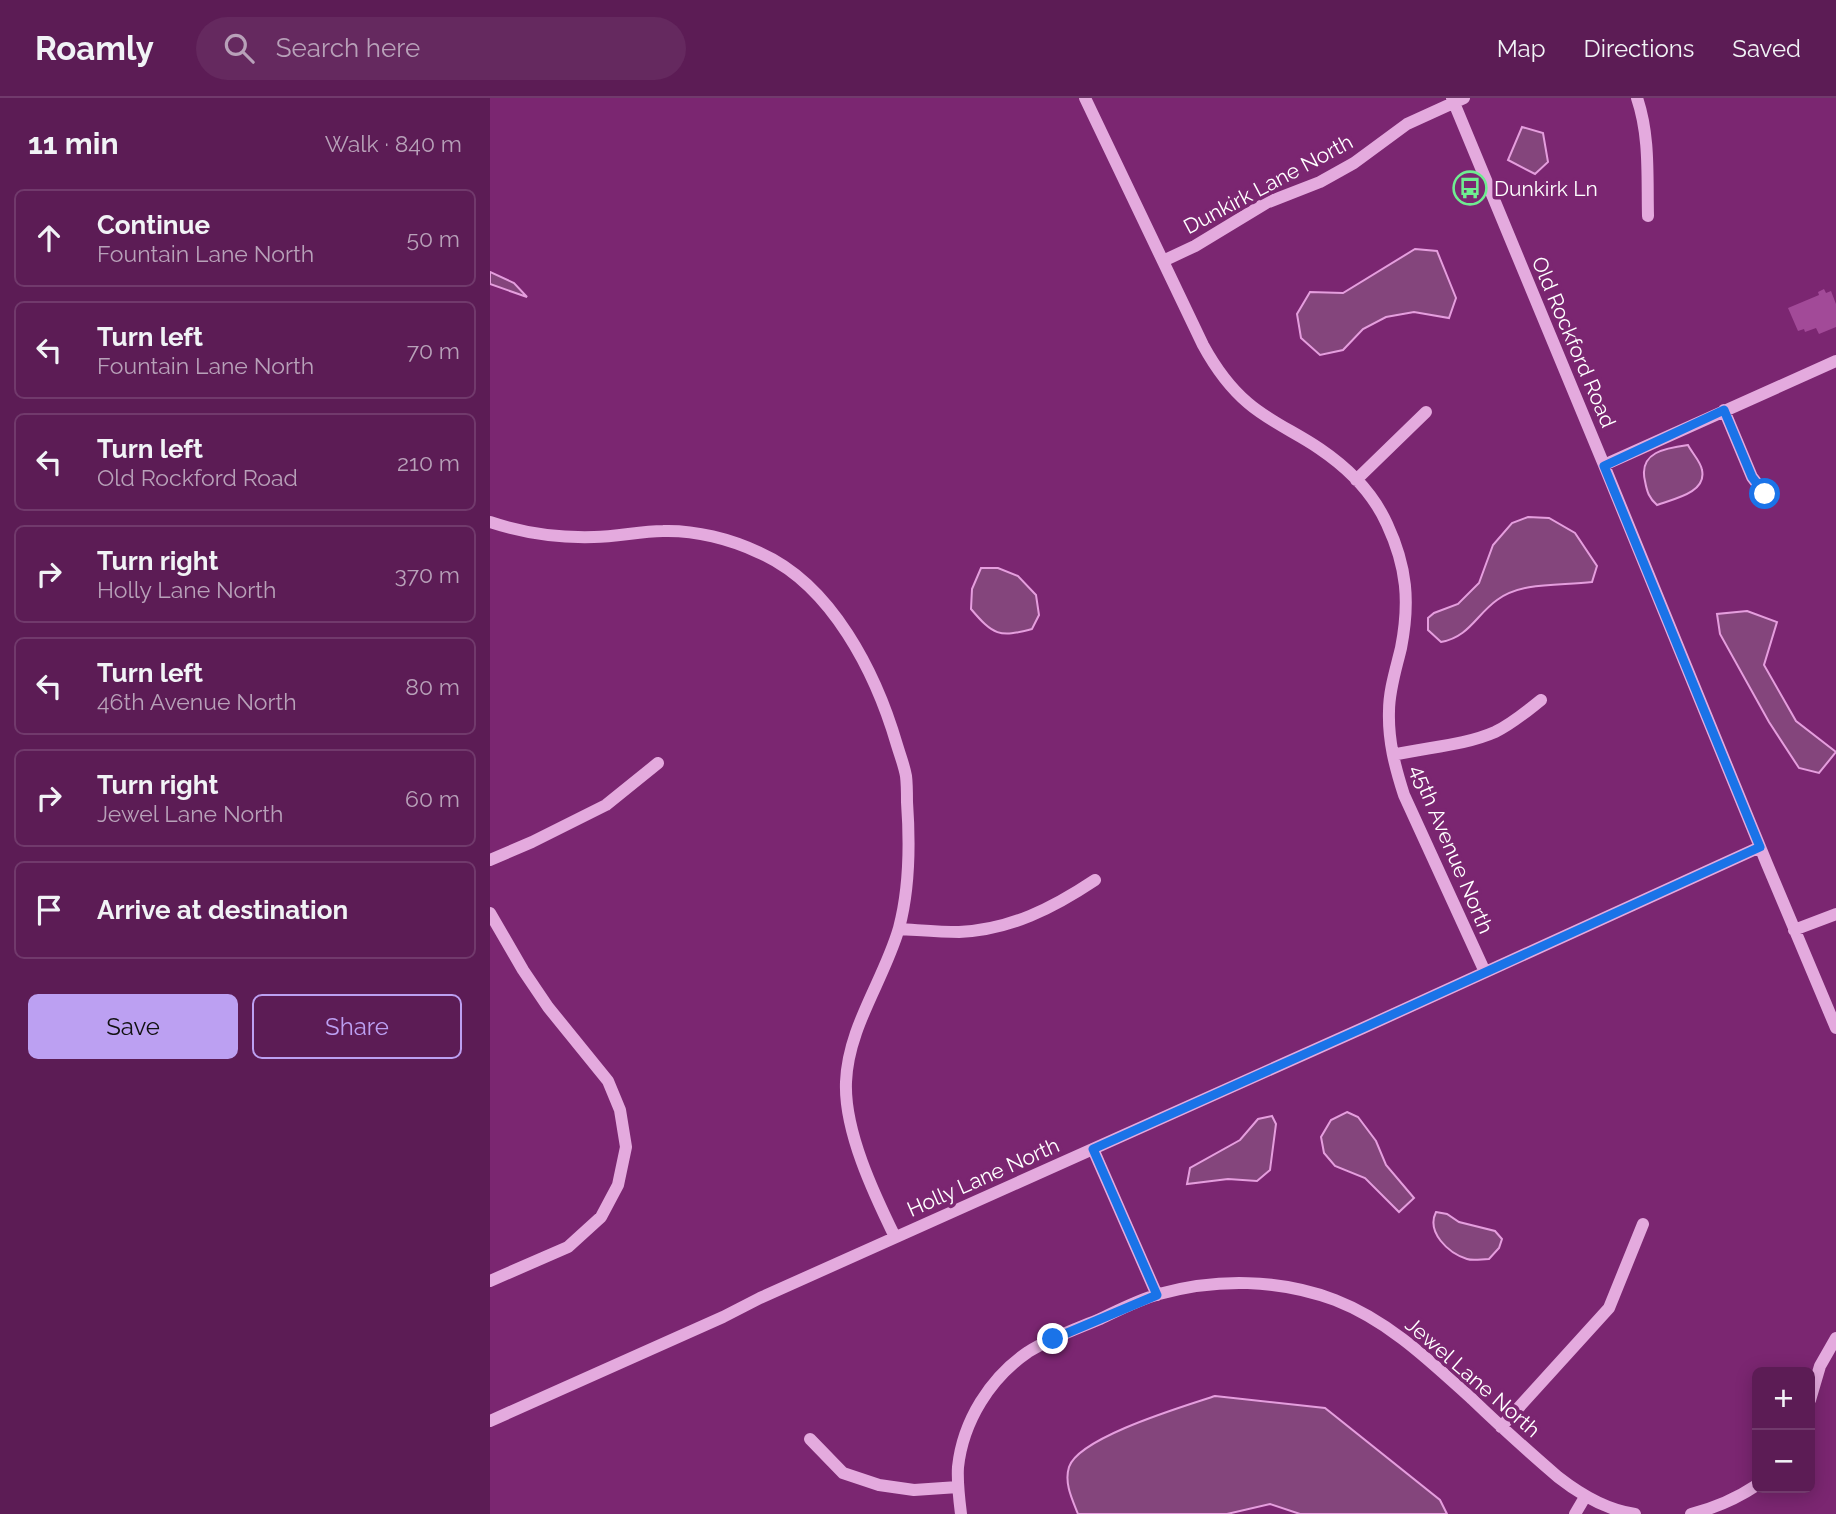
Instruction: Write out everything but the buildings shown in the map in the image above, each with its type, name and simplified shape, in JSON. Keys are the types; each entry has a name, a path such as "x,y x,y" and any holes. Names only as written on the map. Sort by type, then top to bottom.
{"street":[{"name":"45th Avenue North","path":"1085,98 1215,367 1248,403 1321,450 1356,480 1369,493 1386,521 1398,551 1405,583 1407,615 1389,708 1389,738 1395,767 1404,795 1485,972"},
{"path":"1637,98 1647,142 1648,216"},
{"name":"Dunkirk Lane North","path":"1163,261 1195,246 1266,204 1320,182 1354,163 1407,124 1457,100"},
{"name":"Old Rockford Road","path":"1457,100 1604,466 1836,1028"},
{"path":"1604,466 1836,361"},
{"path":"1724,410 1752,477 1765,494"},
{"path":"1356,480 1426,412"},
{"path":"490,522 541,534 568,536 594,537 663,531 702,534 761,553 792,571 818,596 842,626 865,662 888,714 905,776 909,831 907,889 899,929 851,1046 846,1083 851,1125 869,1180 895,1237"},
{"path":"1393,755 1470,740 1496,731 1541,700"},
{"path":"490,860 606,805 657,763"},
{"name":"Holly Lane North","path":"490,1421 1760,847"},
{"path":"899,929 958,932 995,928 1035,915 1066,900 1095,880"},
{"path":"490,913 548,1007 608,1081 620,1110 626,1147 618,1185 601,1217 568,1247 490,1281"},
{"path":"1794,930 1836,915"},
{"path":"1093,1149 1157,1295"},
{"path":"1501,1427 1609,1308 1643,1224"},
{"name":"Jewel Lane North","path":"961,1514 958,1466 963,1441 988,1391 1006,1370 1028,1352 1053,1339 1157,1295 1197,1286 1231,1283 1267,1284 1303,1290 1368,1316 1423,1354 1558,1477 1585,1497 1635,1514"},
{"path":"1815,1383 1820,1366 1836,1338"},
{"path":"810,1439 843,1473 878,1485 914,1490 958,1487"},
{"path":"1691,1514 1713,1508 1752,1488"},
{"path":"1575,1514 1585,1497"}],"shaded area":[{"path":"1522,127 1543,133 1548,162 1535,174 1508,160"},
{"path":"1415,249 1437,251 1456,298 1449,318 1414,312 1386,317 1363,329 1343,350 1320,355 1301,338 1297,314 1310,292 1343,293"},
{"path":"490,272 514,283 527,297 490,284"},
{"path":"1688,445 1701,467 1702,478 1699,484 1687,494 1657,505 1647,488 1644,471 1646,464 1656,453"},
{"path":"1528,517 1549,518 1575,533 1597,566 1592,582 1543,585 1507,594 1459,635 1441,642 1428,630 1428,618 1458,604 1479,583 1493,545 1512,523"},
{"path":"981,568 998,568 1018,576 1036,595 1039,615 1032,629 1012,633 997,632 971,609 972,589"},
{"path":"1747,611 1777,622 1764,665 1796,721 1836,752 1819,773 1799,768 1769,722 1720,634 1717,614"},
{"path":"1347,1112 1358,1117 1376,1141 1386,1165 1414,1198 1399,1212 1365,1178 1335,1166 1324,1153 1321,1137 1331,1120"},
{"path":"1272,1116 1276,1124 1270,1170 1257,1181 1228,1179 1187,1184 1190,1168 1240,1140 1258,1119"},
{"path":"1436,1212 1447,1214 1459,1222 1495,1231 1502,1239 1499,1248 1489,1259 1472,1260 1453,1252 1436,1234"},
{"path":"1215,1396 1325,1408 1440,1500 1447,1514 1300,1514 1270,1504 1227,1514 1078,1514 1067,1479 1069,1467 1077,1456 1092,1445 1134,1424"}],"place":[{"name":"Dunkirk Ln","path":"1470,188"}],"route":[{"path":"1053,1339 1157,1295 1093,1149 1760,847 1604,466 1724,410 1752,477 1765,494"}]}
